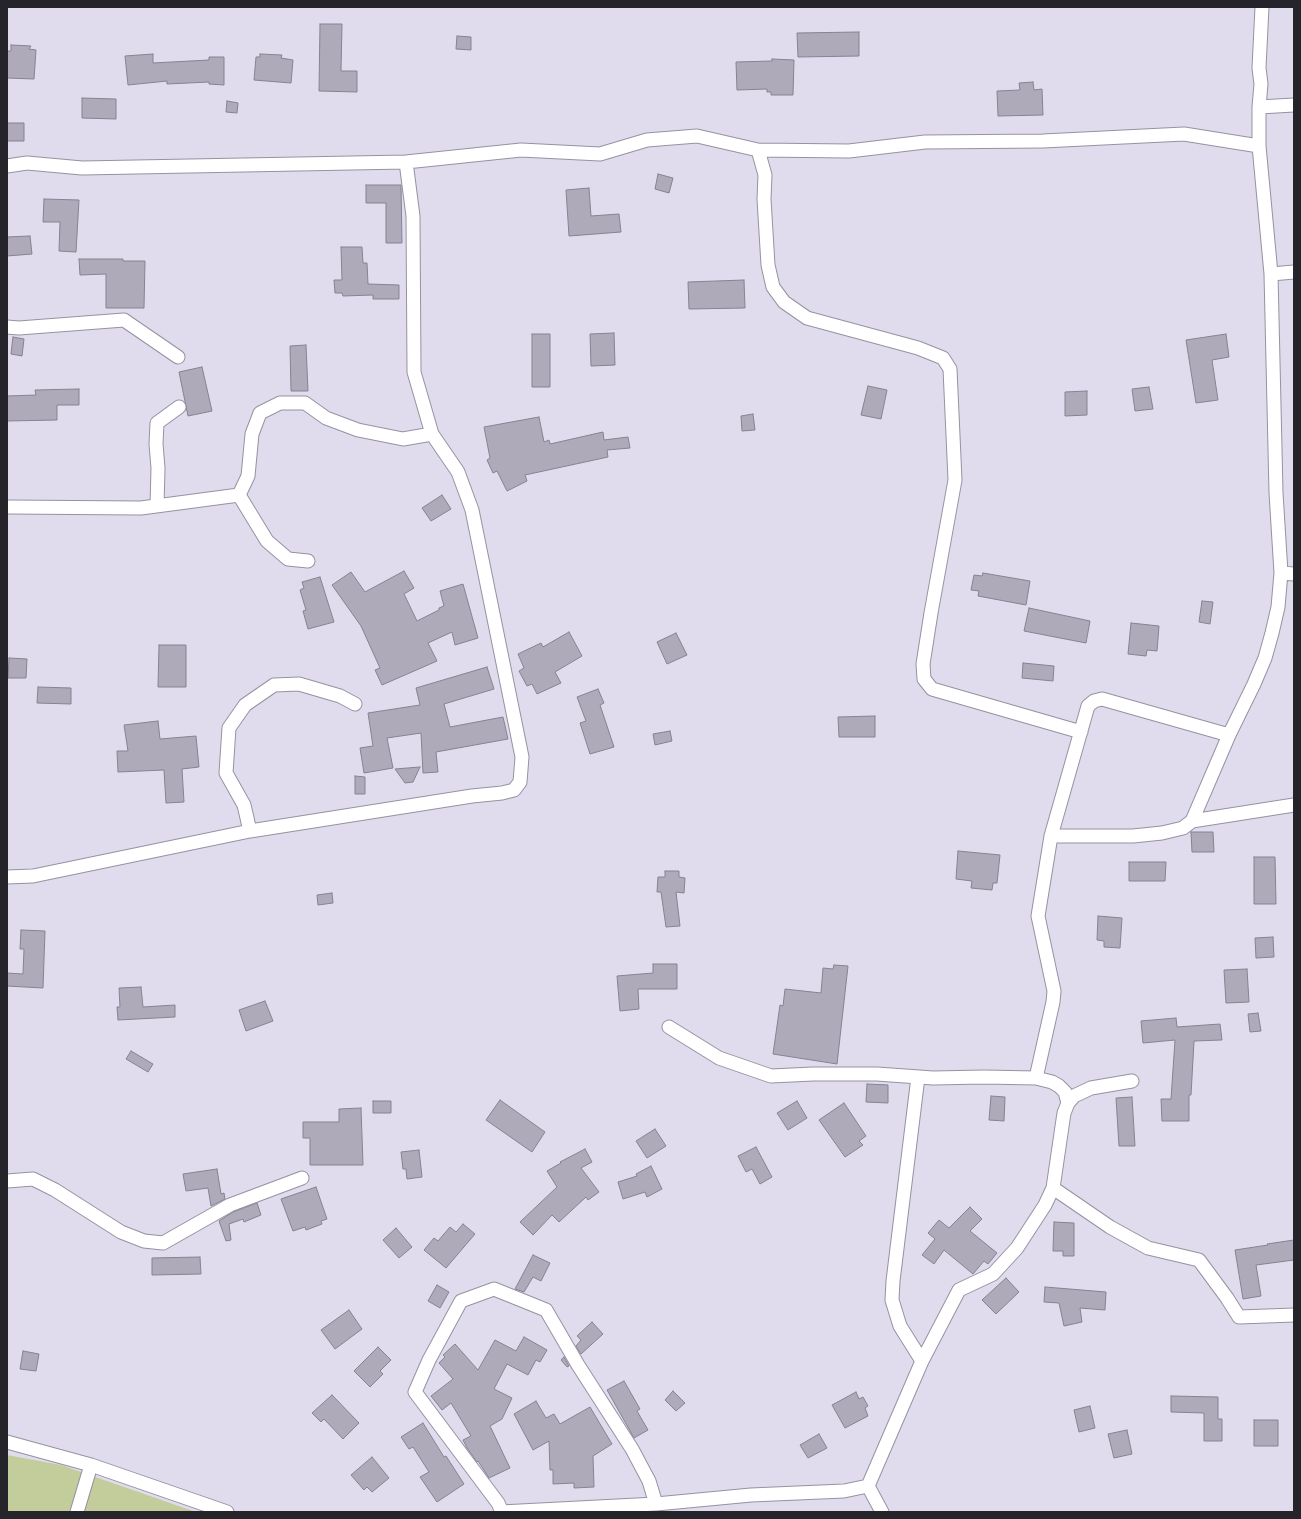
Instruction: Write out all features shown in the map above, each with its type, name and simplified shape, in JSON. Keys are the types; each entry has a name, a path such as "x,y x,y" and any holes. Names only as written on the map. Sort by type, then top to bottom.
{"street":[{"path":"1051,836 1133,836 1162,834 1183,828 1192,821 1229,735 1265,658 1288,574 1276,493 1271,274 1259,146 1259,106 1261,84 1259,68 1262,7"},
{"path":"1259,106 1294,105"},
{"path":"7,166 28,163 82,168 406,162 522,150 600,154 647,140 697,136 758,150 849,151 925,142 1043,141 1184,134 1259,146"},
{"path":"758,150 765,175 764,199 768,265 773,286 784,302 807,318 918,348 943,358 950,369 955,480 923,664 924,679 932,689 1081,732"},
{"path":"7,877 33,876 250,831 472,796 502,793 514,790 520,782 522,757 472,510 458,472 432,434 414,372 412,216 406,162"},
{"path":"1271,274 1294,272"},
{"path":"7,327 19,328 124,320 178,357"},
{"path":"239,495 248,476 252,434 260,413 280,404 305,403 326,418 358,430 403,439 432,434"},
{"path":"157,506 157,423 179,407"},
{"path":"7,507 141,508 239,495"},
{"path":"239,495 267,541 288,559 308,561"},
{"path":"250,831 244,805 226,773 229,728 245,704 274,685 299,684 340,696 355,704"},
{"path":"1036,1078 1053,1002 1054,991 1038,916 1051,836 1088,706 1094,701 1102,699 1229,735"},
{"path":"1192,821 1294,805"},
{"path":"669,1027 719,1058 771,1076 870,1074 933,1078 1036,1078 1052,1082 1059,1086 1065,1092 1068,1103"},
{"path":"918,1077 892,1281 892,1300 900,1326 922,1361"},
{"path":"868,1486 922,1361 959,1290 993,1274 1017,1248 1053,1188 1064,1113 1068,1103 1074,1096 1091,1088 1132,1081"},
{"path":"7,1181 33,1179 55,1190 121,1232 144,1240 163,1243 230,1204 302,1178"},
{"path":"1053,1188 1110,1227 1148,1248 1199,1260 1239,1317 1294,1315"},
{"path":"656,1504 649,1481 632,1449 578,1365 546,1310 494,1289 461,1301 429,1360 415,1392 498,1503 501,1512 656,1504 751,1495 844,1491 868,1486"},
{"path":"7,1442 91,1465 227,1512"},
{"path":"77,1512 91,1465"},
{"path":"868,1486 882,1512"}],"green space":[{"path":"7,1455 61,1465 196,1512 7,1512"}],"building":[{"path":"320,24 342,24 341,71 357,71 357,92 319,91"},
{"path":"859,32 859,56 798,57 797,33"},
{"path":"457,36 471,37 471,50 456,49"},
{"path":"11,45 31,46 29,49 36,50 34,79 7,78 7,51 11,51"},
{"path":"153,54 153,63 209,60 209,57 224,57 224,85 209,84 209,82 167,84 167,81 128,85 125,56"},
{"path":"260,54 282,55 281,58 293,60 291,83 254,80 256,57 260,57"},
{"path":"772,59 794,60 793,95 771,95 771,92 767,92 767,89 737,90 736,62 772,61"},
{"path":"1033,82 1034,90 1042,89 1043,115 998,116 997,91 1020,90 1019,83"},
{"path":"82,98 116,99 116,119 82,118"},
{"path":"227,101 238,103 237,113 226,112"},
{"path":"7,123 24,123 24,141 7,141"},
{"path":"658,174 673,178 669,193 655,189"},
{"path":"366,185 401,185 402,243 386,243 386,203 366,203"},
{"path":"589,188 591,216 619,214 621,232 569,236 566,190"},
{"path":"44,199 79,200 76,252 59,251 60,222 43,222"},
{"path":"30,236 32,254 7,256 7,237"},
{"path":"341,247 362,247 363,263 367,263 368,284 399,285 399,299 373,299 373,295 343,296 342,293 335,293 334,280 342,280"},
{"path":"79,259 123,259 123,261 145,261 144,308 106,308 106,274 80,275"},
{"path":"744,280 745,308 689,309 688,282"},
{"path":"614,333 615,365 591,366 590,334"},
{"path":"532,334 550,334 550,387 532,387"},
{"path":"1226,334 1229,357 1212,360 1218,400 1196,403 1186,340"},
{"path":"13,337 24,339 22,356 11,354"},
{"path":"306,345 308,391 291,391 290,346"},
{"path":"202,367 212,411 188,416 179,372"},
{"path":"868,386 887,390 881,419 861,415"},
{"path":"1149,387 1153,409 1135,411 1132,389"},
{"path":"79,389 79,405 57,405 57,420 7,421 7,396 36,395 35,390"},
{"path":"1087,391 1087,415 1065,416 1065,392"},
{"path":"753,414 755,430 742,431 741,416"},
{"path":"539,417 544,442 549,440 550,444 603,432 604,440 628,437 630,448 607,450 608,457 525,475 527,481 507,491 497,471 493,473 487,460 490,458 484,427"},
{"path":"442,495 451,509 431,521 422,508"},
{"path":"404,571 414,588 404,594 417,621 444,606 440,591 463,584 478,638 455,645 452,632 428,643 437,661 382,685 375,670 380,668 361,626 332,585 351,572 365,592"},
{"path":"983,573 1030,581 1026,605 978,596 979,591 971,590 974,575 982,576"},
{"path":"320,577 334,622 308,629 303,611 306,610 300,590 304,588 302,582"},
{"path":"1202,601 1213,602 1210,624 1199,622"},
{"path":"1029,608 1090,621 1086,643 1024,631"},
{"path":"1131,623 1159,626 1157,651 1147,650 1146,656 1128,654"},
{"path":"569,632 582,656 555,672 561,683 537,694 532,684 527,686 519,671 524,668 518,654 541,643 543,647"},
{"path":"676,633 687,655 667,664 657,642"},
{"path":"159,645 186,645 186,687 158,687"},
{"path":"9,658 27,659 26,678 8,678"},
{"path":"1023,663 1054,666 1053,681 1022,678"},
{"path":"487,667 494,689 444,704 450,727 503,717 508,739 436,752 438,772 423,773 421,733 387,738 393,768 364,773 360,748 373,746 368,713 420,705 416,688"},
{"path":"38,687 71,688 71,704 37,703"},
{"path":"598,689 604,703 600,705 614,747 590,754 580,723 586,721 577,697"},
{"path":"875,716 875,737 839,737 838,717"},
{"path":"158,721 160,739 196,736 199,767 182,769 184,802 166,803 164,770 118,772 117,751 128,751 124,725"},
{"path":"670,731 672,741 655,745 653,734"},
{"path":"420,767 413,782 405,783 395,769"},
{"path":"355,776 365,777 365,794 355,794"},
{"path":"1191,832 1213,832 1214,852 1192,852"},
{"path":"958,851 1000,855 997,883 993,883 992,890 971,888 972,881 956,879"},
{"path":"1254,857 1275,857 1276,904 1254,904"},
{"path":"1129,862 1166,862 1165,881 1129,881"},
{"path":"665,871 679,871 679,877 685,878 684,893 676,892 680,926 666,927 661,892 657,892 658,877 665,877"},
{"path":"332,893 333,903 318,905 317,895"},
{"path":"1098,916 1122,918 1120,948 1104,947 1104,941 1097,940"},
{"path":"21,930 45,931 43,988 7,986 7,973 23,974 24,949 20,949"},
{"path":"1273,937 1274,957 1256,958 1255,938"},
{"path":"653,964 677,964 677,989 638,989 639,1009 620,1011 617,976 653,973"},
{"path":"834,965 848,966 837,1064 773,1054 780,1005 783,1006 785,989 821,993 823,968 833,969"},
{"path":"1247,969 1249,1002 1226,1003 1224,970"},
{"path":"141,987 143,1007 175,1005 175,1017 118,1020 117,1007 120,1007 119,988"},
{"path":"265,1001 273,1021 246,1031 239,1010"},
{"path":"1258,1013 1261,1031 1250,1032 1248,1014"},
{"path":"1176,1018 1177,1027 1220,1024 1222,1040 1194,1041 1191,1095 1189,1095 1189,1121 1162,1121 1161,1099 1171,1099 1175,1040 1143,1043 1141,1021"},
{"path":"131,1051 153,1064 148,1072 126,1059"},
{"path":"867,1084 888,1085 888,1103 866,1102"},
{"path":"991,1096 1005,1097 1004,1121 989,1120"},
{"path":"1132,1097 1135,1146 1119,1146 1116,1098"},
{"path":"500,1100 545,1132 532,1152 486,1120"},
{"path":"373,1101 391,1101 391,1113 373,1113"},
{"path":"797,1101 807,1118 788,1130 777,1113"},
{"path":"844,1103 866,1136 859,1141 863,1145 845,1157 819,1120"},
{"path":"361,1108 363,1165 310,1165 310,1138 303,1138 303,1122 339,1122 339,1109"},
{"path":"655,1129 666,1146 647,1158 636,1141"},
{"path":"756,1147 772,1177 760,1184 752,1169 746,1172 738,1156"},
{"path":"585,1149 592,1162 581,1168 599,1192 588,1200 586,1197 559,1222 552,1215 533,1235 520,1222 557,1187 547,1171 561,1163 560,1162"},
{"path":"419,1150 422,1177 407,1179 406,1169 403,1169 401,1152"},
{"path":"651,1166 662,1189 647,1197 645,1192 623,1199 618,1182 637,1176 636,1174"},
{"path":"217,1169 221,1194 224,1193 225,1199 211,1206 208,1188 186,1191 183,1174"},
{"path":"316,1187 327,1219 321,1221 322,1224 306,1230 305,1227 293,1231 281,1199"},
{"path":"257,1203 261,1215 244,1222 243,1219 229,1224 231,1240 226,1241 219,1221 233,1212"},
{"path":"970,1207 982,1219 970,1231 997,1253 988,1264 984,1261 973,1274 944,1250 934,1264 922,1255 935,1239 928,1233 939,1220 949,1228"},
{"path":"1054,1222 1074,1223 1074,1256 1063,1256 1063,1251 1053,1251"},
{"path":"463,1224 475,1234 446,1268 424,1250 434,1238 438,1241 450,1227 456,1232"},
{"path":"396,1228 412,1247 399,1258 383,1240"},
{"path":"1294,1240 1294,1260 1256,1265 1261,1296 1243,1299 1235,1250"},
{"path":"533,1255 550,1263 541,1281 533,1277 524,1292 515,1289"},
{"path":"200,1257 201,1274 152,1275 152,1258"},
{"path":"1006,1278 1019,1292 996,1314 982,1300"},
{"path":"437,1285 449,1292 440,1308 428,1301"},
{"path":"1045,1287 1106,1292 1105,1310 1080,1308 1082,1322 1064,1326 1059,1303 1044,1302"},
{"path":"349,1310 362,1329 335,1349 321,1330"},
{"path":"592,1322 603,1334 581,1354 576,1346 581,1340 577,1336"},
{"path":"524,1337 547,1350 540,1362 536,1360 528,1375 507,1364 494,1389 512,1398 502,1419 490,1426 510,1468 489,1478 467,1448 463,1440 471,1436 451,1403 442,1410 431,1396 453,1379 439,1363 445,1357 443,1355 455,1344 478,1370 495,1340 516,1351"},
{"path":"378,1347 391,1360 380,1371 383,1374 370,1387 354,1371"},
{"path":"23,1351 39,1354 36,1371 20,1369"},
{"path":"564,1357 569,1366 567,1367 561,1360"},
{"path":"624,1381 640,1409 637,1411 648,1430 634,1438 607,1390"},
{"path":"673,1391 685,1403 676,1411 665,1400"},
{"path":"856,1392 859,1399 863,1397 868,1406 865,1408 868,1416 845,1428 832,1405"},
{"path":"332,1395 359,1423 343,1439 324,1419 321,1422 312,1413"},
{"path":"1171,1396 1218,1397 1218,1419 1222,1419 1222,1441 1204,1441 1204,1413 1171,1412"},
{"path":"536,1401 546,1418 554,1414 560,1424 590,1407 612,1444 593,1456 594,1487 574,1488 574,1483 553,1484 553,1470 550,1470 549,1441 533,1450 514,1414"},
{"path":"1090,1406 1095,1428 1079,1432 1074,1410"},
{"path":"1254,1420 1278,1420 1278,1446 1254,1446"},
{"path":"423,1423 444,1457 446,1456 464,1484 437,1502 420,1477 429,1472 413,1447 409,1449 401,1437"},
{"path":"1127,1430 1132,1454 1114,1458 1108,1434"},
{"path":"819,1434 827,1448 808,1458 800,1445"},
{"path":"372,1457 389,1478 372,1492 367,1487 364,1490 351,1475"}]}
